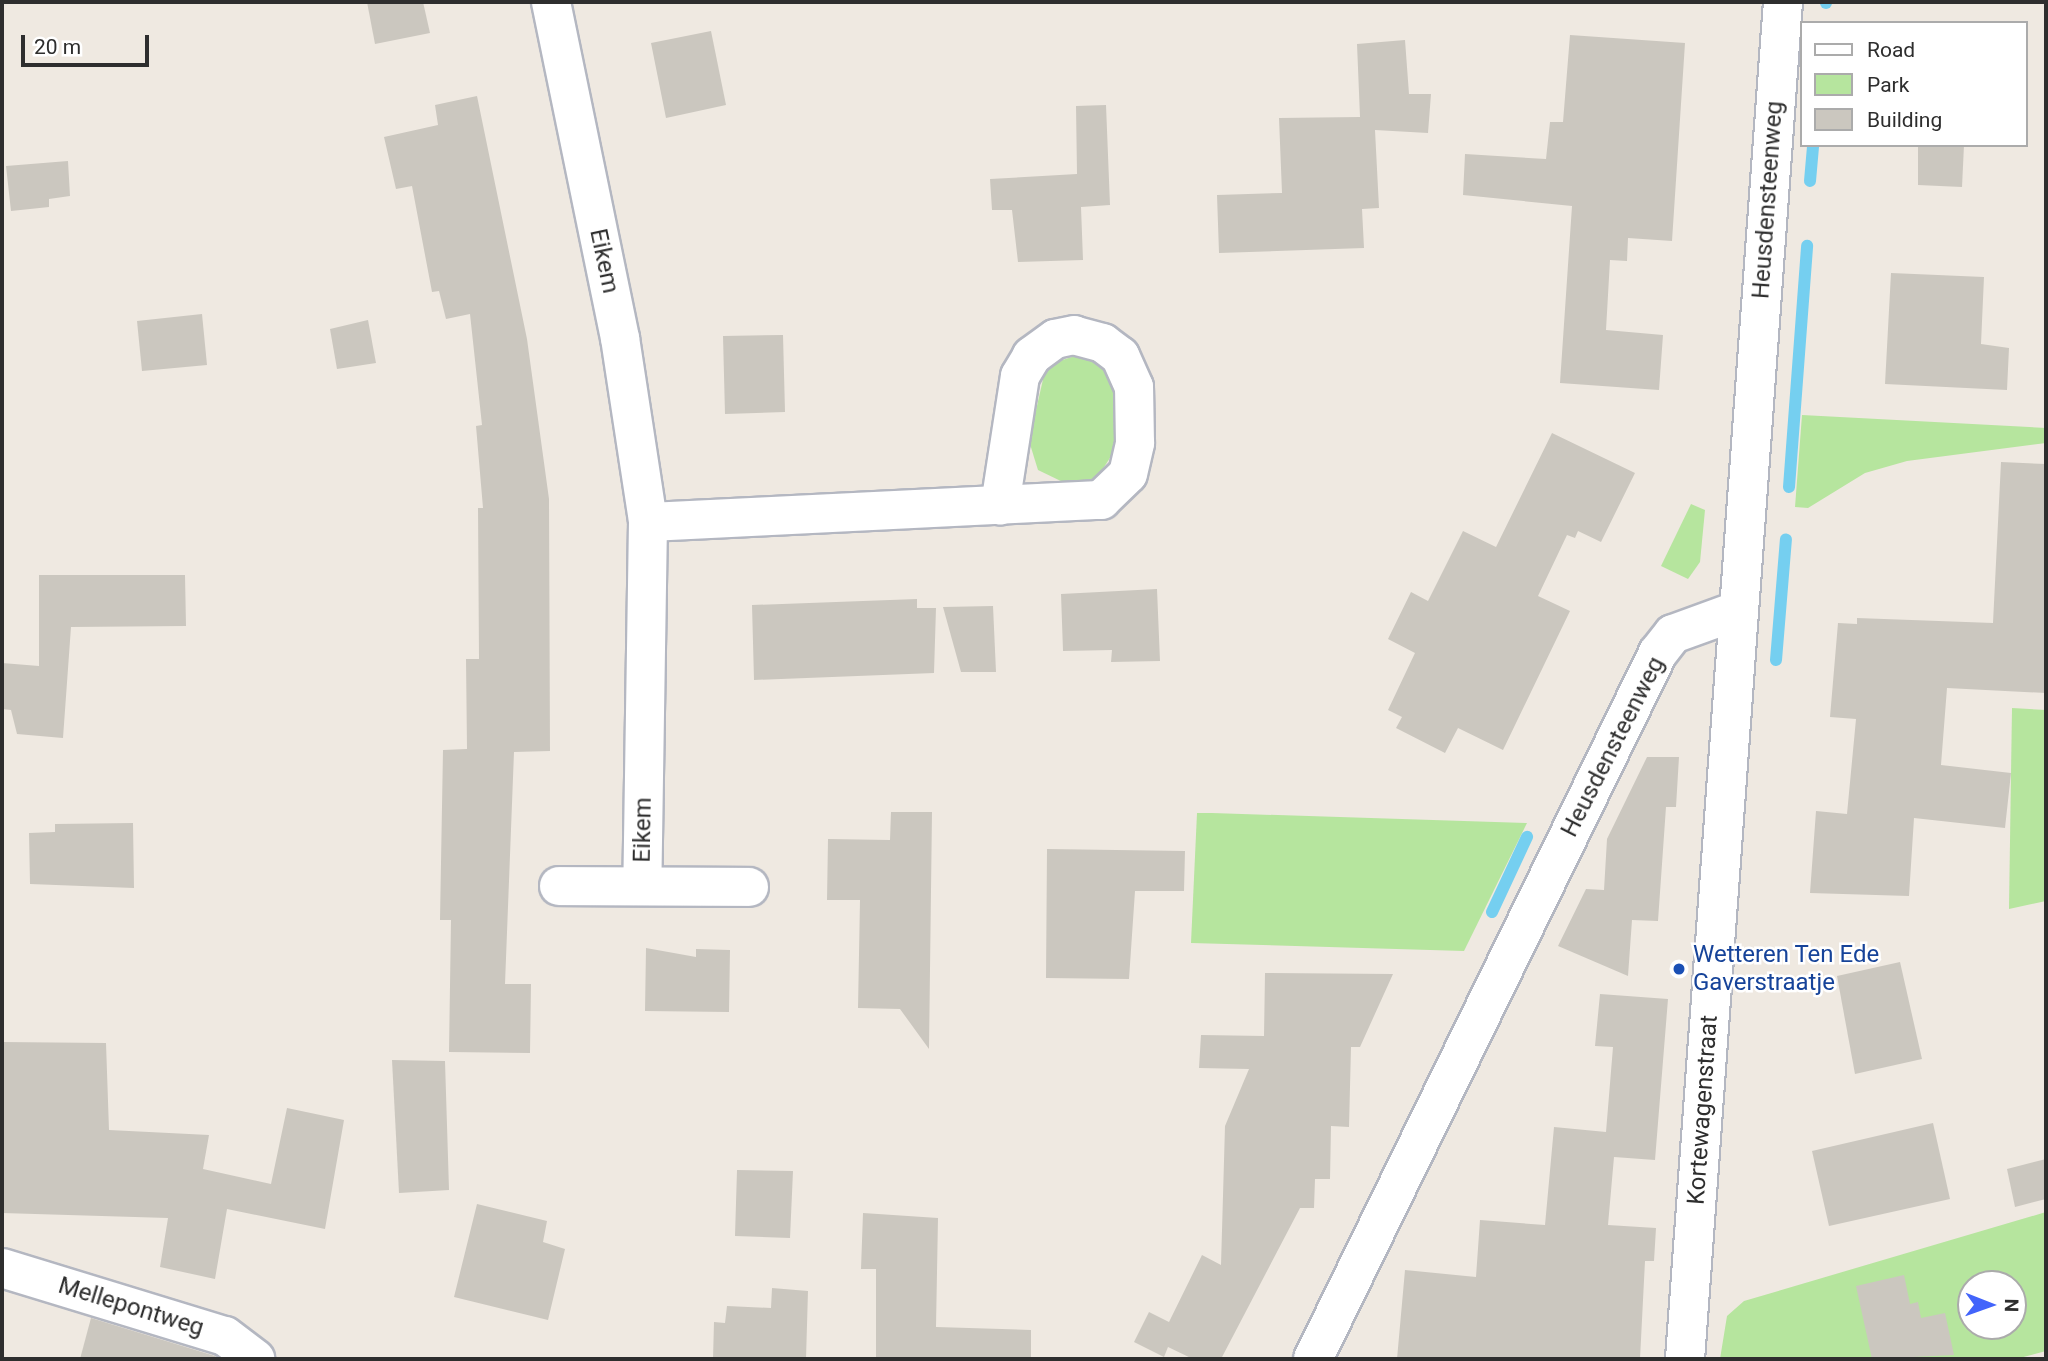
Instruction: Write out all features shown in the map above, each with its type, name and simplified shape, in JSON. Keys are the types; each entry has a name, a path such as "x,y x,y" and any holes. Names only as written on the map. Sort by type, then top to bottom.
{"street":[{"name":"Eikem","path":"551,2 620,338 648,522 642,886"},
{"name":"Heusdensteenweg","path":"1313,1359 1658,653 1673,634 1738,610 1783,2"},
{"path":"648,522 1000,505 1101,500 1128,474 1134,387 1120,356 1103,343 1074,335 1055,339 1032,356 1020,376 1000,505"},
{"name":"Kortewagenstraat","path":"1685,1359 1738,610"},
{"name":"Eikem","path":"559,886 749,887"},
{"name":"Mellepontweg","path":"2,1268 225,1336 255,1359"}],"green space":[{"path":"1075,356 1101,364 1114,380 1117,447 1097,478 1067,484 1038,470 1029,441 1044,375 1053,363"},
{"path":"1802,415 2046,428 2046,443 1907,461 1865,473 1808,508 1795,507"},
{"path":"1691,504 1705,510 1700,562 1688,579 1661,566"},
{"path":"2012,708 2046,710 2046,901 2009,909"},
{"path":"1197,813 1527,823 1464,951 1191,943"},
{"path":"2046,1212 2046,1351 2016,1359 1720,1359 1727,1316 1744,1301"}],"building":[{"path":"367,2 423,2 430,33 375,44"},
{"path":"711,31 726,105 666,118 651,43"},
{"path":"1570,35 1685,43 1672,241 1628,238 1627,261 1610,260 1606,330 1663,335 1659,390 1560,383 1572,206 1463,195 1465,154 1546,159 1550,122 1563,122"},
{"path":"1405,40 1409,94 1431,94 1428,133 1375,130 1379,208 1362,209 1364,248 1219,253 1217,195 1282,193 1279,118 1360,117 1357,44"},
{"path":"477,96 527,339 549,499 550,751 514,752 505,984 531,984 530,1053 449,1052 451,920 440,920 443,750 467,749 466,659 479,659 478,508 483,508 476,426 482,425 470,314 446,319 439,291 432,292 412,186 396,189 384,137 438,125 435,105"},
{"path":"1106,105 1110,205 1081,207 1083,260 1018,262 1012,210 992,210 990,179 1077,174 1076,106"},
{"path":"1918,147 1964,147 1962,187 1918,185"},
{"path":"68,161 70,196 49,199 49,207 11,211 6,166"},
{"path":"1891,273 1984,277 1981,344 2009,348 2007,390 1885,384"},
{"path":"202,314 207,365 142,371 137,321"},
{"path":"368,320 376,363 337,369 330,329"},
{"path":"783,335 785,412 725,414 723,336"},
{"path":"1552,433 1635,473 1601,542 1578,531 1575,538 1567,535 1538,596 1570,611 1503,750 1458,728 1445,753 1396,728 1402,717 1388,710 1415,653 1388,639 1411,592 1428,601 1463,531 1496,547"},
{"path":"2001,462 2046,464 2046,693 1947,688 1941,765 2011,773 2005,828 1914,818 1909,896 1810,893 1816,811 1847,814 1856,719 1830,717 1838,623 1857,624 1857,618 1993,623"},
{"path":"39,575 185,575 186,626 71,627 63,738 17,734 11,710 2,709 2,663 39,666"},
{"path":"1157,589 1160,661 1111,662 1112,650 1063,651 1061,594"},
{"path":"917,599 917,608 936,608 934,673 754,680 752,605"},
{"path":"993,606 996,672 961,672 943,607"},
{"path":"1647,757 1679,757 1676,807 1666,807 1658,921 1632,920 1628,976 1558,946 1586,889 1604,890 1607,839"},
{"path":"891,812 932,812 929,1049 900,1009 858,1008 860,900 827,900 828,839 890,840"},
{"path":"133,823 134,888 30,884 29,833 55,832 55,824"},
{"path":"1047,849 1185,851 1184,891 1135,891 1129,979 1046,978"},
{"path":"646,948 696,957 696,949 730,950 729,1012 645,1011"},
{"path":"1900,962 1922,1059 1855,1074 1837,976"},
{"path":"1265,973 1393,974 1360,1047 1351,1047 1349,1127 1331,1126 1330,1179 1315,1179 1314,1208 1300,1208 1221,1359 1193,1359 1168,1347 1164,1357 1134,1342 1149,1312 1169,1322 1202,1255 1221,1265 1225,1126 1249,1069 1199,1068 1201,1035 1264,1036"},
{"path":"1600,994 1668,999 1655,1160 1614,1157 1608,1225 1656,1228 1654,1261 1645,1261 1640,1359 1397,1359 1405,1270 1476,1277 1480,1220 1545,1225 1554,1127 1606,1132 1613,1047 1595,1046"},
{"path":"2,1042 106,1043 109,1130 209,1135 203,1169 271,1184 287,1108 344,1120 325,1229 227,1209 215,1279 160,1267 168,1218 2,1213"},
{"path":"392,1060 445,1061 449,1190 399,1193"},
{"path":"1933,1123 1950,1199 1829,1226 1812,1151"},
{"path":"2046,1159 2046,1199 2015,1207 2007,1169"},
{"path":"737,1170 793,1171 790,1238 735,1236"},
{"path":"477,1204 547,1221 543,1242 565,1249 548,1320 454,1297"},
{"path":"863,1213 938,1218 936,1327 1031,1330 1031,1359 876,1359 876,1269 861,1269"},
{"path":"1904,1275 1910,1304 1918,1302 1921,1318 1945,1313 1954,1355 1872,1359 1856,1286"},
{"path":"772,1288 808,1291 806,1359 713,1359 714,1322 725,1323 727,1306 771,1308"},
{"path":"91,1318 215,1356 219,1359 80,1359"}],"waterway":[{"path":"1810,181 1813,147"},
{"path":"1789,487 1807,246"},
{"path":"1776,660 1786,539"},
{"path":"1492,912 1527,837"}],"place":[{"name":"Wetteren Ten Ede Gaverstraatje","path":"1679,969"}]}
